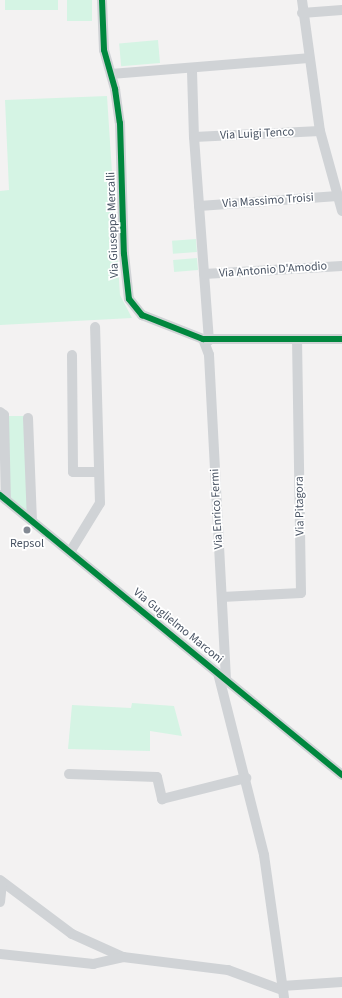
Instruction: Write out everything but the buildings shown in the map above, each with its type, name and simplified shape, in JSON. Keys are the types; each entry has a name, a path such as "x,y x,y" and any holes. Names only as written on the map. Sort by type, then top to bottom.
{"street":[{"name":"Via Giuseppe Mercalli","path":"102,0 104,50 111,74 120,122 124,254 129,298 142,314 206,340 342,339"},
{"path":"302,0 302,13 308,58 320,131 342,211"},
{"path":"302,13 342,10"},
{"path":"111,74 308,58"},
{"name":"Via Antonio D'Amodio","path":"192,71 194,137 204,274 206,340"},
{"name":"Via Luigi Tenco","path":"194,137 320,131"},
{"name":"Via Massimo Troisi","path":"199,206 338,196"},
{"name":"Via Antonio D'Amodio","path":"204,274 342,266"},
{"path":"70,552 100,503 95,327"},
{"name":"Via Pitagora","path":"222,597 301,593 297,339"},
{"name":"Via Enrico Fermi","path":"206,340 209,355 222,597 222,676 264,855 283,991"},
{"path":"72,355 73,472 99,472"},
{"path":"0,412 4,415 3,497"},
{"path":"28,418 32,521"},
{"name":"Via Guglielmo Marconi","path":"3,497 342,775"},
{"path":"69,774 157,777 162,799 246,778"},
{"path":"1,881 72,934 123,956 228,970 283,991 342,982"},
{"path":"0,902 1,881"},
{"path":"0,954 93,964 123,956"}],"green space":[{"path":"5,0 58,0 58,10 5,10"},
{"path":"67,0 92,0 92,21 67,21"},
{"path":"158,40 160,63 121,66 119,43"},
{"path":"107,96 120,295 132,318 0,325 0,191 9,190 5,100"},
{"path":"196,239 197,252 173,254 172,241"},
{"path":"197,258 198,270 174,272 173,260"},
{"path":"6,416 25,416 29,516 9,496"},
{"path":"132,703 174,706 182,736 150,731 150,751 68,749 72,705 131,708"}],"cycle path":[{"path":"102,0 104,50 115,89 120,123 124,254 129,299 142,315 203,339 342,339"},
{"path":"0,495 342,775"}],"place":[{"name":"Repsol","path":"27,530"}]}
